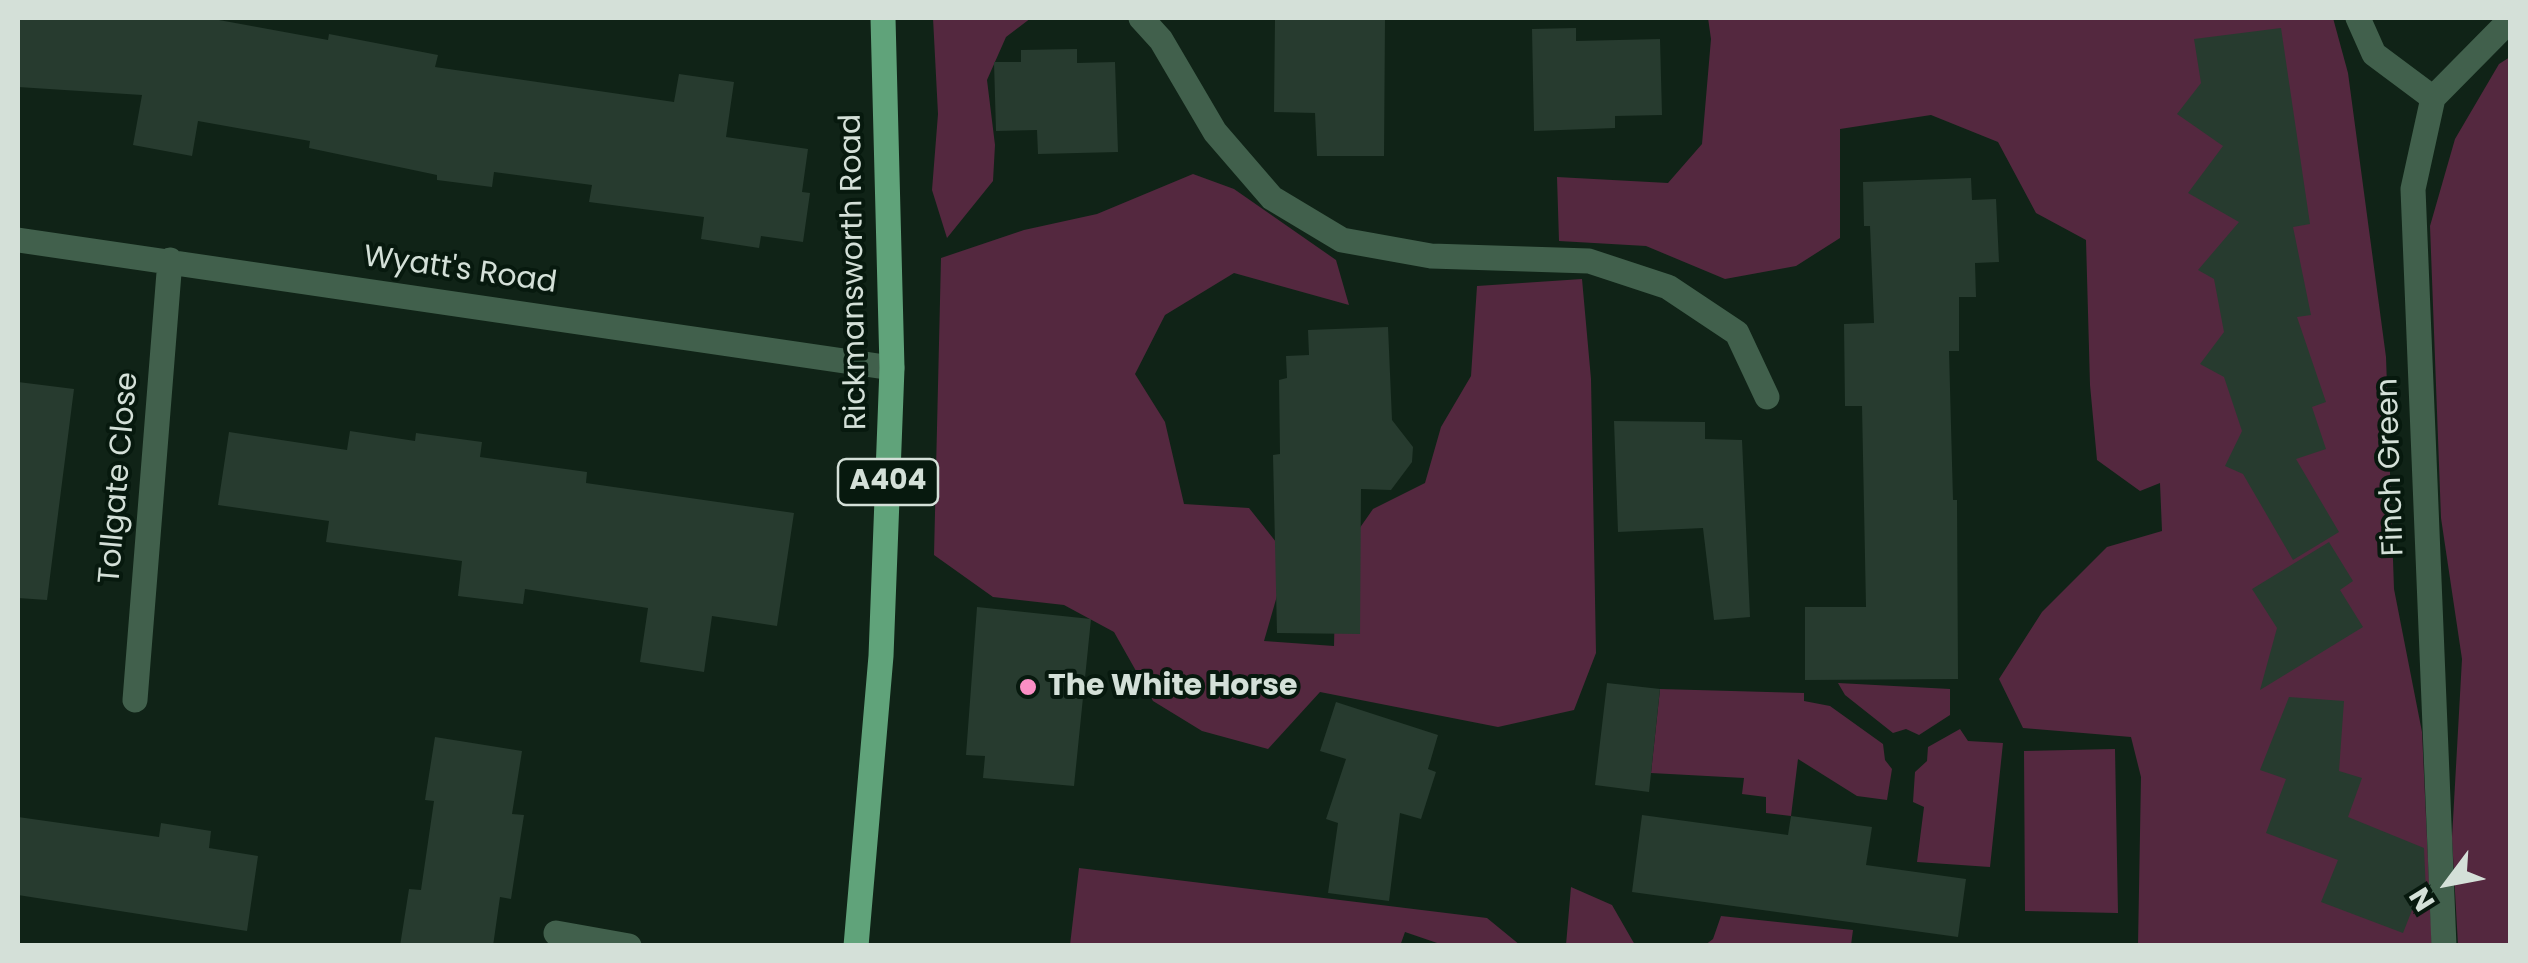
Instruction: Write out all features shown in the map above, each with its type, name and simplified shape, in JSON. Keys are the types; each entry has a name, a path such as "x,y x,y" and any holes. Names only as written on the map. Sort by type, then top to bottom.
{"main road":[{"name":"Rickmansworth Road","path":"856,946 881,656 892,368 883,18"}],"street":[{"path":"1141,18 1161,40 1215,132 1272,198 1342,240 1431,256 1589,262 1668,287 1737,334 1767,398"},
{"path":"2358,18 2374,54 2433,98 2510,20"},
{"name":"Finch Green","path":"2433,98 2414,188 2444,946"},
{"name":"Wyatt's Road","path":"18,240 892,368"},
{"name":"Tollgate Close","path":"135,700 170,260"},
{"path":"556,933 629,946"}],"shaded area":[{"path":"933,18 1031,18 1006,37 987,80 995,145 993,181 947,238 932,190 938,114"},
{"path":"1708,18 2333,18 2348,73 2386,357 2394,589 2422,732 2432,945 2138,945 2141,777 2131,737 2023,728 1999,679 2042,612 2107,547 2162,531 2160,483 2140,491 2097,460 2090,385 2086,240 2036,213 1998,142 1931,115 1840,129 1840,238 1796,266 1725,279 1646,246 1559,241 1557,177 1668,183 1702,144 1711,39"},
{"path":"2510,57 2510,945 2458,945 2452,838 2462,659 2441,518 2430,226 2455,139 2499,64"},
{"path":"1193,174 1234,189 1336,260 1349,305 1234,273 1165,315 1135,374 1165,422 1184,504 1249,508 1284,552 1281,582 1264,641 1334,646 1336,562 1373,509 1425,483 1441,427 1471,376 1477,286 1582,279 1591,379 1596,653 1574,710 1498,727 1320,692 1268,749 1202,731 1153,701 1114,632 1064,605 993,597 934,555 941,258 1024,230 1097,214"},
{"path":"1838,683 1950,689 1950,715 1919,735 1906,729 1893,733 1845,695"},
{"path":"1660,689 1804,693 1804,701 1830,706 1883,744 1885,760 1892,769 1887,800 1857,796 1798,759 1791,816 1766,813 1766,797 1742,794 1744,778 1651,773"},
{"path":"1960,729 1968,741 2003,743 1990,867 1917,862 1924,807 1913,802 1915,772 1927,761 1928,747"},
{"path":"2115,749 2118,913 2025,911 2024,751"},
{"path":"1079,868 1487,918 1520,945 1443,945 1405,932 1400,946 1070,945"},
{"path":"1571,887 1612,905 1635,945 1566,945"},
{"path":"1721,916 1853,930 1851,945 1705,945 1713,939"}],"building":[{"path":"20,18 208,18 328,40 329,34 438,55 435,67 674,102 679,74 734,82 726,137 808,149 802,192 810,193 803,242 761,236 759,248 701,239 704,217 589,202 592,185 494,172 492,187 437,180 437,175 309,148 310,141 198,121 192,156 133,145 142,95 18,87"},
{"path":"1275,18 1385,18 1384,156 1317,156 1315,113 1274,112"},
{"path":"1576,28 1576,41 1660,39 1662,115 1615,116 1615,128 1534,131 1532,29"},
{"path":"2281,28 2310,224 2293,227 2311,315 2297,317 2326,402 2312,407 2326,449 2296,459 2339,532 2293,560 2243,474 2225,466 2242,431 2224,377 2200,364 2224,332 2214,279 2198,270 2239,222 2188,193 2223,146 2177,114 2201,83 2194,39"},
{"path":"1077,49 1077,63 1115,62 1118,152 1038,154 1037,130 996,131 994,62 1021,62 1021,50"},
{"path":"1971,178 1972,200 1996,199 1999,262 1975,263 1976,297 1959,297 1959,351 1949,351 1953,500 1957,500 1958,679 1805,680 1805,607 1866,607 1862,406 1845,406 1844,324 1874,323 1870,226 1864,226 1863,182"},
{"path":"1388,327 1392,420 1413,447 1412,462 1391,490 1361,489 1360,634 1277,633 1273,455 1280,454 1279,380 1287,378 1286,356 1309,355 1308,330"},
{"path":"18,382 74,389 47,600 18,598"},
{"path":"1614,421 1705,422 1705,439 1742,440 1750,617 1714,620 1703,528 1618,532"},
{"path":"350,431 415,441 416,433 482,442 480,457 587,472 586,483 794,513 777,626 712,616 704,672 640,662 648,608 525,589 523,604 458,596 462,561 326,542 329,521 218,505 229,432 347,450"},
{"path":"2329,542 2353,581 2340,590 2363,627 2260,690 2277,628 2252,589"},
{"name":"The White Horse","path":"977,607 1091,619 1074,786 983,778 985,756 966,755"},
{"path":"1607,683 1660,689 1649,792 1595,785"},
{"path":"2289,697 2344,701 2339,771 2362,778 2348,817 2424,848 2426,892 2420,890 2403,933 2321,902 2338,860 2266,833 2286,779 2260,770"},
{"path":"1336,702 1438,735 1428,769 1436,772 1421,819 1400,813 1389,901 1328,893 1338,823 1326,819 1346,759 1320,751"},
{"path":"435,737 522,751 512,814 524,815 511,899 500,897 493,946 400,946 409,889 421,890 434,801 425,800"},
{"path":"1642,815 1788,835 1791,816 1872,827 1866,865 1966,879 1958,937 1632,892"},
{"path":"18,817 159,837 161,823 211,831 209,848 258,856 247,931 18,895"}],"place":[{"name":"The White Horse","path":"1028,687"}]}
